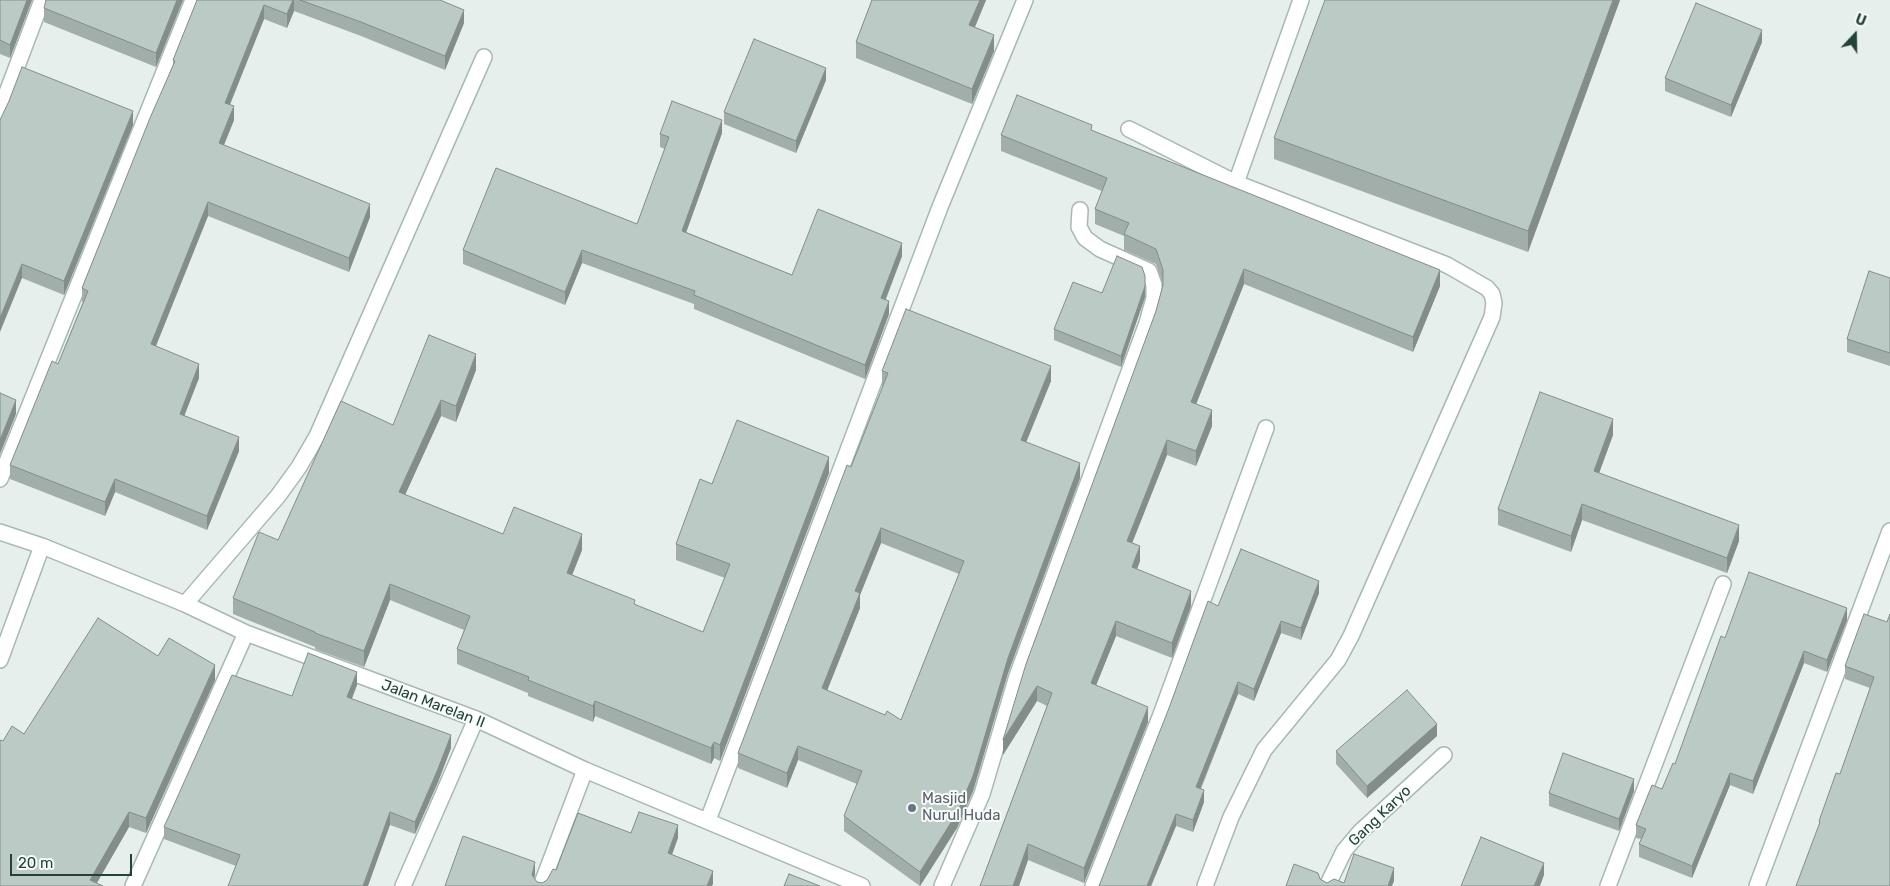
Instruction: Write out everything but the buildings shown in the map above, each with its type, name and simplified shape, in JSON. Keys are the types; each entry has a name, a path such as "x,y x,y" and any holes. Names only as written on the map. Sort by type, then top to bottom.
{"street":[{"path":"0,111 42,0"},
{"path":"0,479 193,0"},
{"path":"708,820 940,207 1025,0"},
{"path":"1236,183 1301,0"},
{"path":"185,604 278,496 299,467 317,436 484,57"},
{"path":"1129,129 1236,183 1447,265 1487,288 1492,294 1494,303 1492,317 1351,636 1338,660 1264,750 1231,817 1205,886"},
{"path":"942,886 982,794 1017,676 1147,323 1154,298 1154,285 1149,271 1100,250 1085,238 1079,227 1080,210"},
{"path":"1092,886 1160,717 1266,428"},
{"path":"1757,886 1890,530"},
{"name":"Jalan Marelan II","path":"0,532 42,546 185,604 246,633 476,719 585,770 862,886"},
{"path":"0,660 42,546"},
{"path":"1608,886 1723,584"},
{"path":"132,886 246,633"},
{"path":"403,886 476,719"},
{"name":"Gang Karyo","path":"1327,886 1344,851 1360,832 1444,755"},
{"path":"541,886 585,770"}],"place":[{"name":"Masjid Nurul Huda","path":"912,808"}]}
